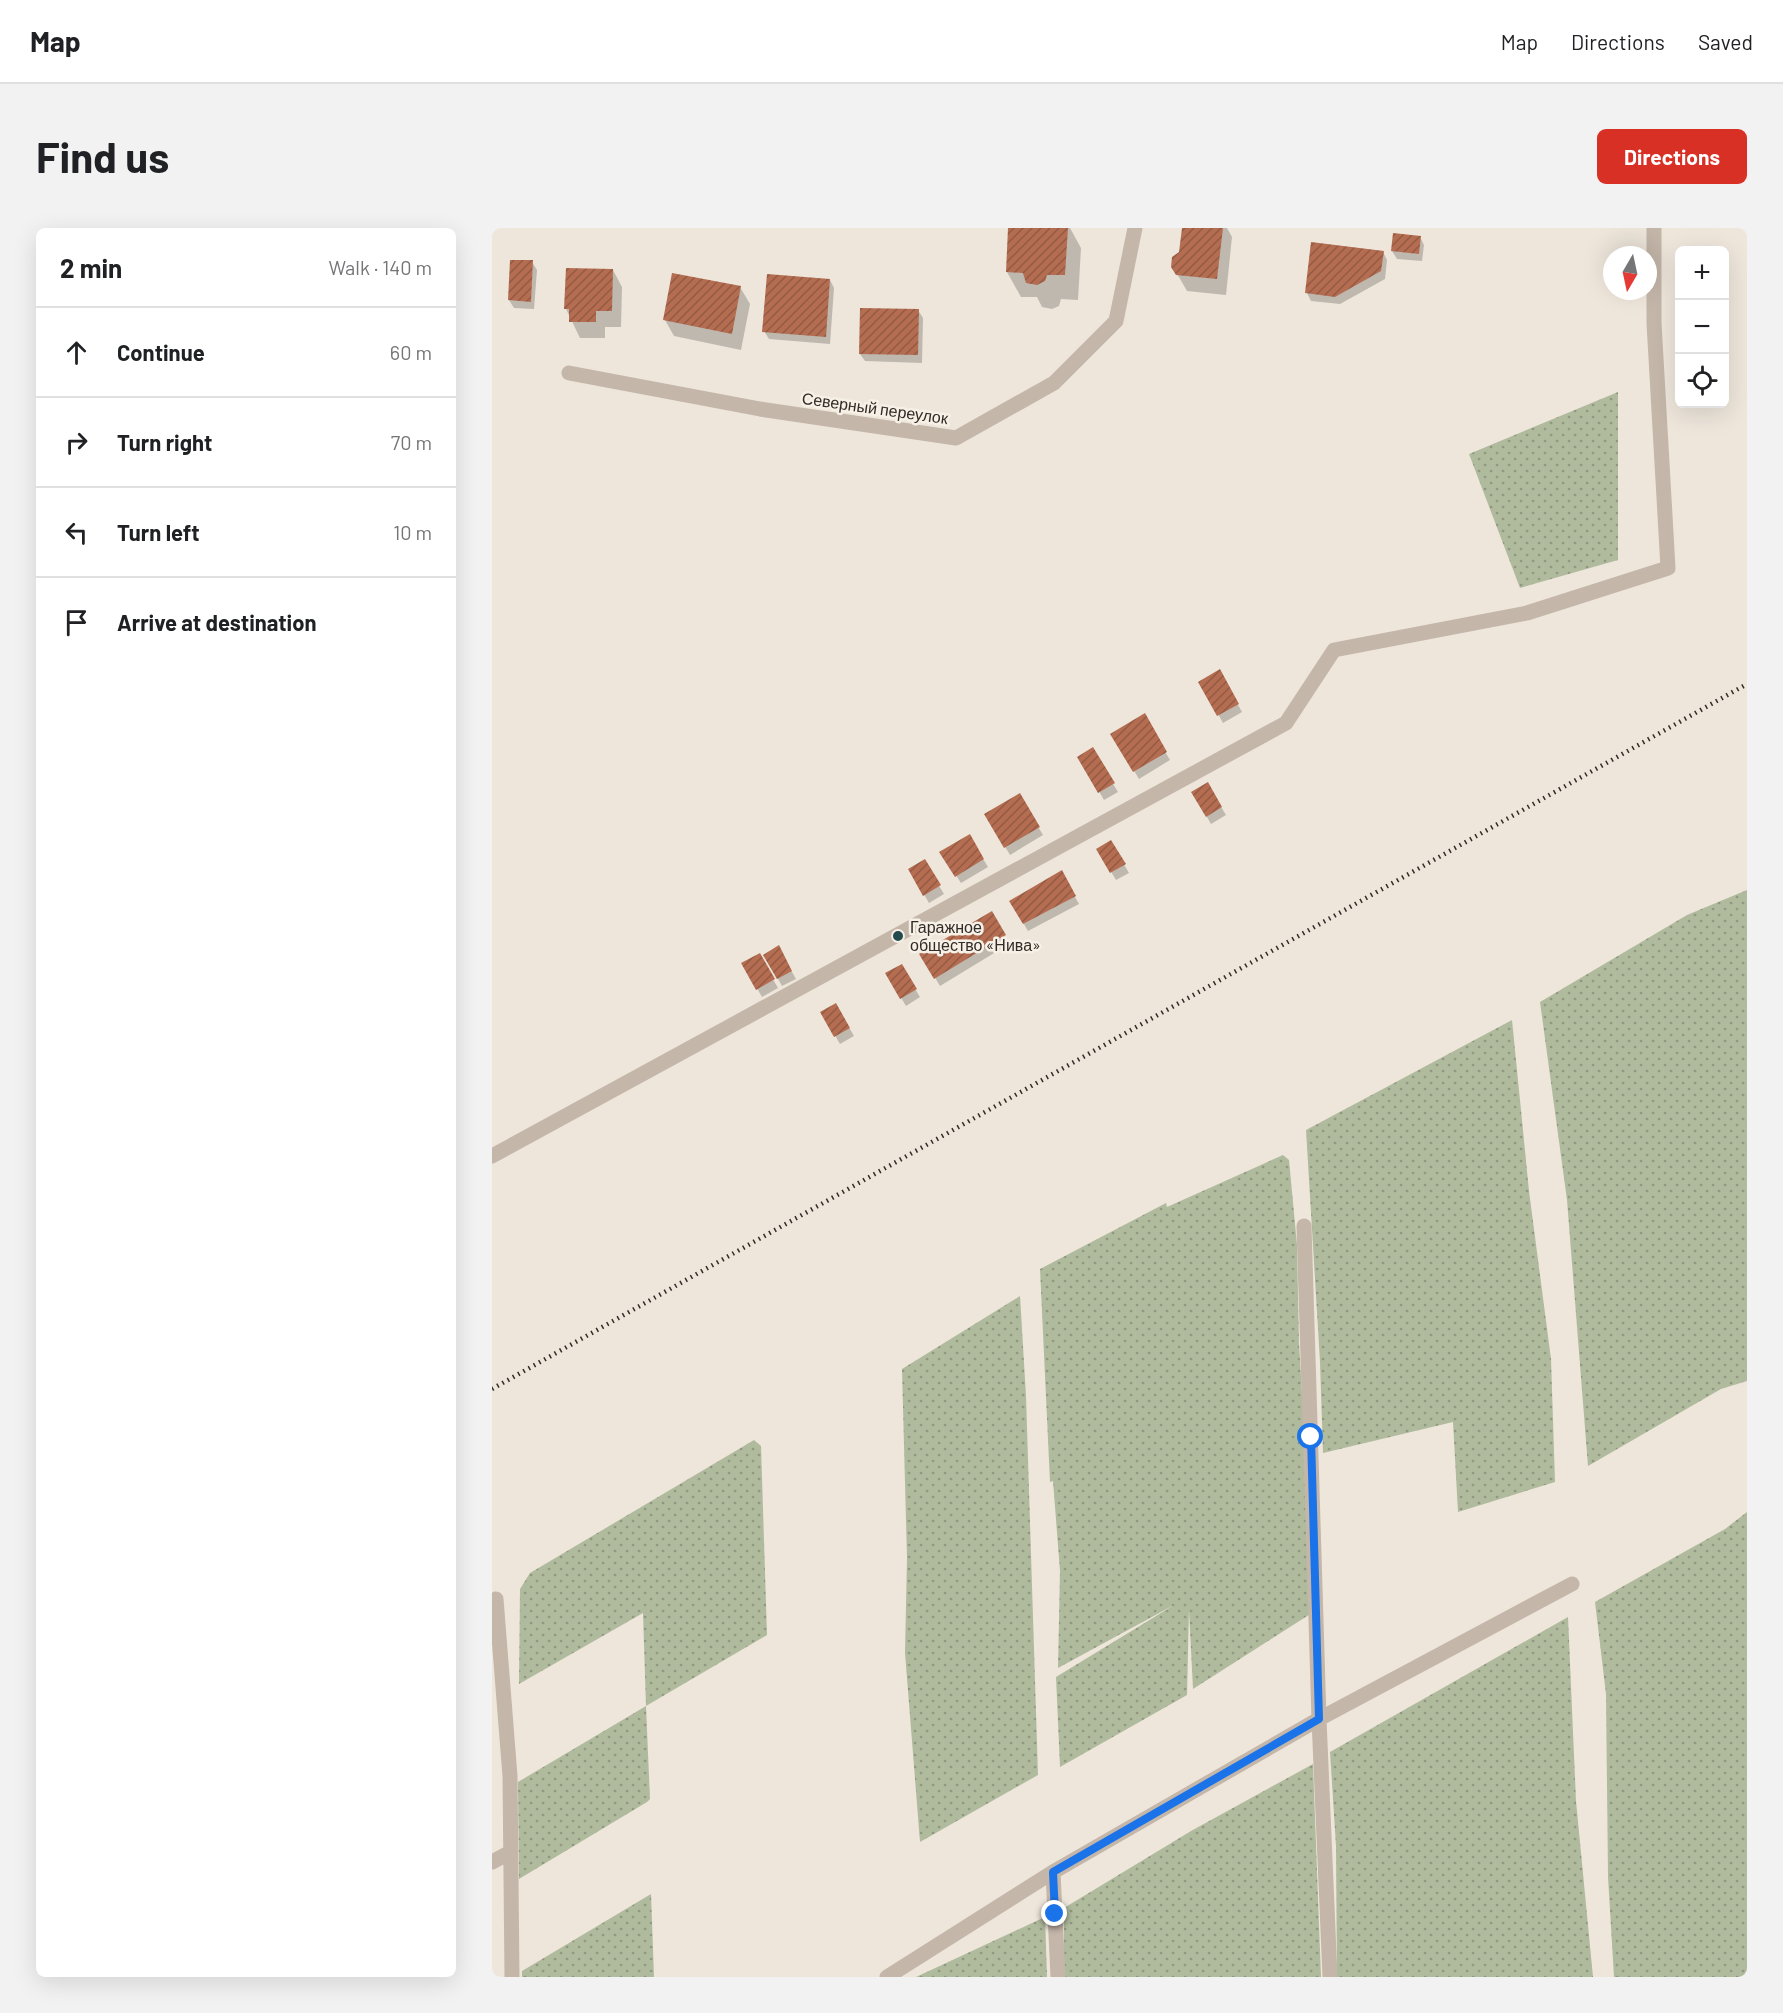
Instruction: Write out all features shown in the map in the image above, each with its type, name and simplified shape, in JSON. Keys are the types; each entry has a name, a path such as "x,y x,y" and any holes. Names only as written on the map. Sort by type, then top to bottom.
{"street":[{"name":"Северный переулок","path":"569,373 760,409 956,438 1054,383 1116,321 1135,228"},
{"path":"492,1156 1286,723 1334,650 1527,613 1668,568 1654,323 1654,228"},
{"path":"1304,1226 1319,1719 1330,1977"},
{"path":"887,1977 1053,1872 1319,1719 1572,1584"},
{"path":"496,1599 510,1776 512,1977"},
{"path":"492,1862 509,1853"},
{"path":"1053,1872 1058,1977"}],"green space":[{"path":"1618,392 1618,560 1520,588 1469,454"},
{"path":"1747,890 1747,1381 1721,1389 1588,1466 1567,1200 1540,1002 1687,915"},
{"path":"1512,1020 1529,1191 1551,1359 1555,1482 1458,1512 1453,1422 1323,1453 1306,1130"},
{"path":"1283,1155 1289,1160 1297,1245 1299,1343 1315,1611 1193,1689 1189,1610 1187,1695 1060,1767 1056,1677 1174,1605 1058,1668 1060,1571 1053,1481 1050,1482 1040,1269 1166,1203 1167,1207"},
{"path":"1020,1296 1026,1396 1038,1775 920,1842 905,1653 907,1558 902,1369"},
{"path":"754,1440 761,1446 767,1635 646,1706 643,1613 519,1684 520,1589 530,1573"},
{"path":"1747,1512 1747,1977 1614,1977 1608,1877 1606,1694 1595,1602 1725,1529"},
{"path":"1568,1617 1576,1801 1593,1977 1337,1977 1336,1846 1330,1752"},
{"path":"646,1706 650,1799 519,1879 518,1782"},
{"path":"1313,1764 1321,1977 1064,1977 1064,1908 1191,1831"},
{"path":"651,1894 654,1977 522,1977 522,1971"},
{"path":"1045,1917 1047,1977 916,1977"}],"building":[{"path":"1008,228 1068,228 1065,275 1047,275 1045,281 1037,285 1026,283 1023,273 1006,272"},
{"path":"1182,228 1223,228 1217,279 1176,275 1171,267 1172,257 1179,252"},
{"path":"1393,233 1421,236 1419,254 1391,251"},
{"path":"1311,242 1384,251 1381,271 1335,297 1305,293"},
{"path":"510,260 533,260 531,302 508,300"},
{"path":"566,268 613,269 612,311 596,311 596,322 569,322 569,309 564,309"},
{"path":"672,273 741,286 732,334 663,320"},
{"path":"767,274 830,279 826,337 762,332"},
{"path":"860,308 919,309 918,355 859,354"},
{"path":"1220,669 1239,704 1217,716 1198,682"},
{"path":"1145,713 1167,752 1133,772 1110,734"},
{"path":"1093,747 1115,783 1098,793 1077,757"},
{"path":"1208,782 1222,807 1206,817 1191,792"},
{"path":"1020,793 1040,827 1004,848 984,814"},
{"path":"970,834 984,859 955,877 939,852"},
{"path":"1111,840 1126,864 1110,873 1096,849"},
{"path":"925,859 941,885 923,896 908,869"},
{"path":"1062,870 1076,896 1023,924 1009,901"},
{"path":"992,911 1006,935 934,979 919,954"},
{"path":"779,945 792,971 777,979 763,955"},
{"path":"760,953 775,979 756,990 741,963"},
{"path":"902,964 917,989 900,999 885,973"},
{"path":"836,1003 850,1028 834,1037 820,1012"}],"railway":[{"path":"492,1389 1747,684"}],"place":[{"name":"Гаражное общество «Нива»","path":"898,936"}],"route":[{"path":"1055,1914 1053,1872 1319,1719 1311,1437"}]}
